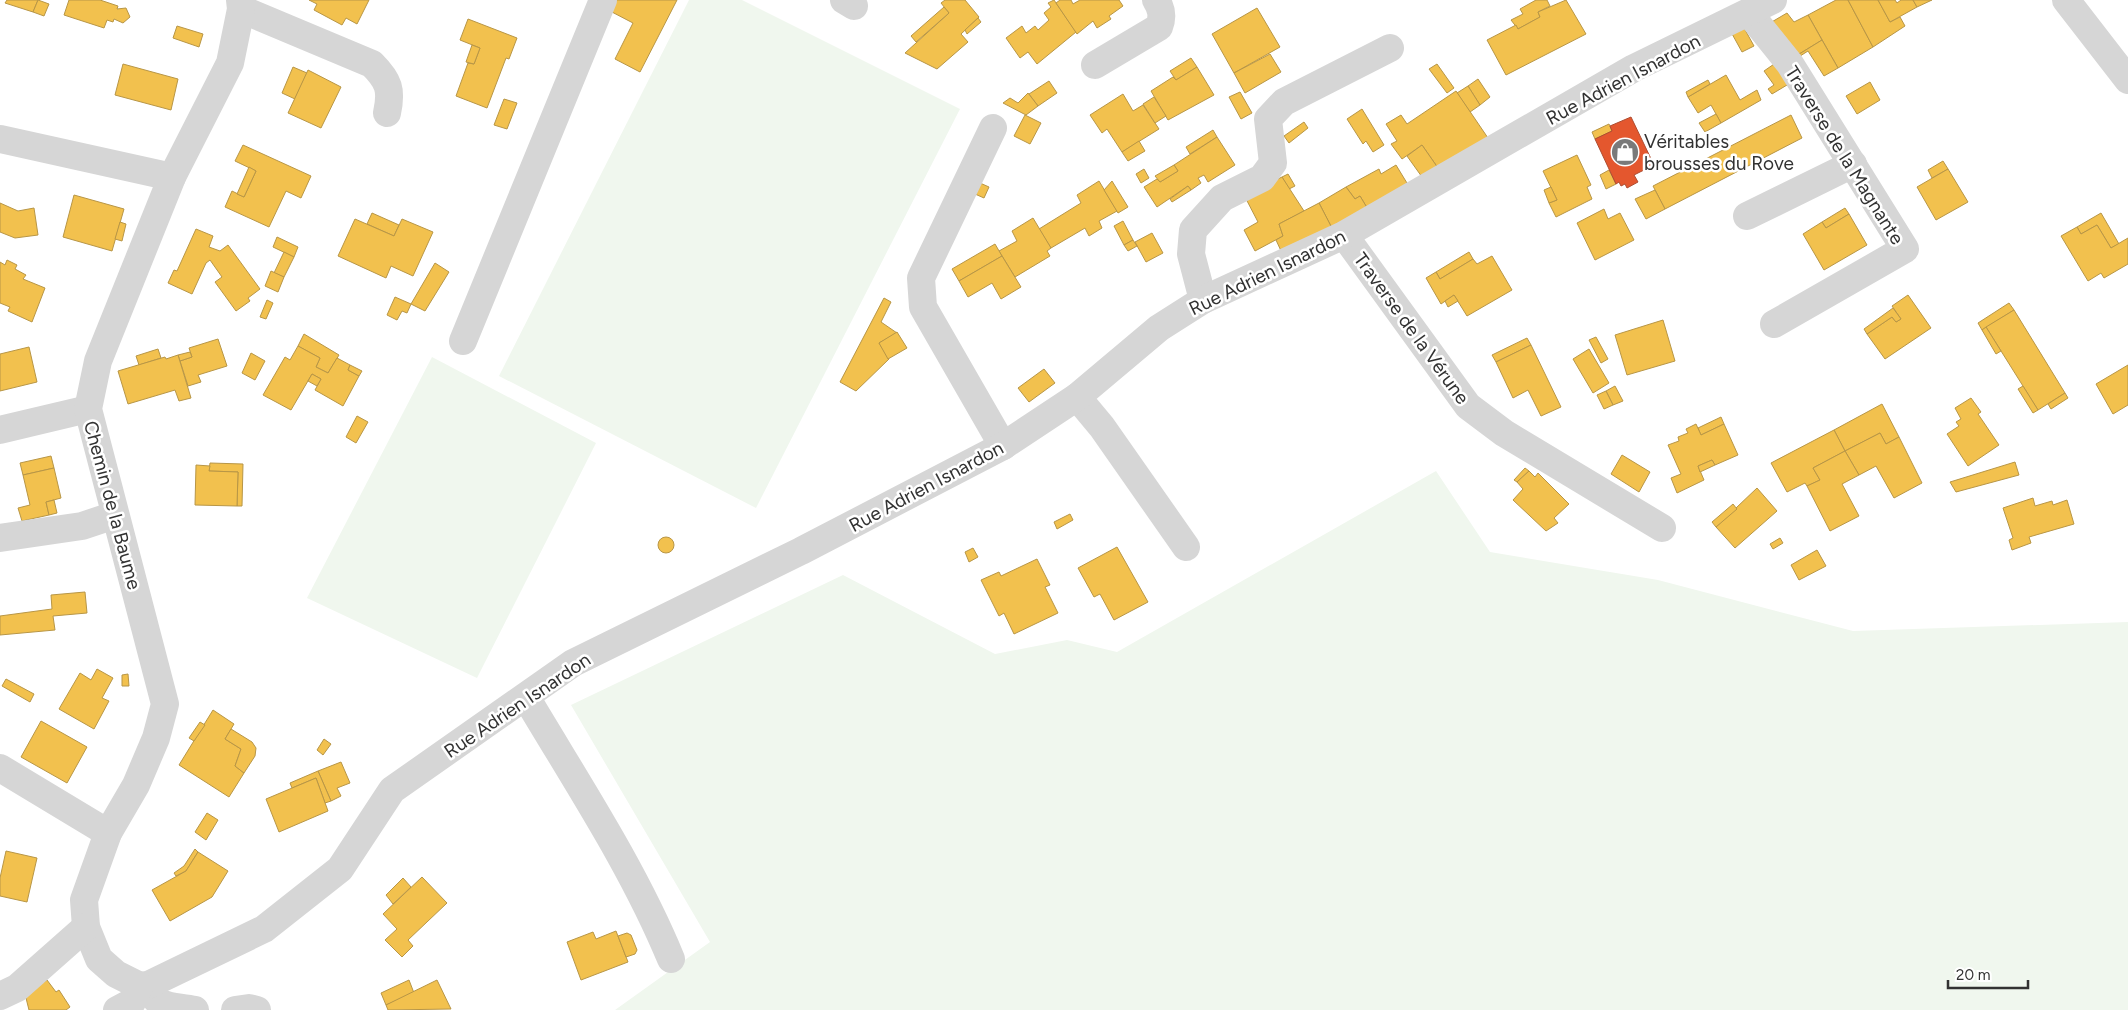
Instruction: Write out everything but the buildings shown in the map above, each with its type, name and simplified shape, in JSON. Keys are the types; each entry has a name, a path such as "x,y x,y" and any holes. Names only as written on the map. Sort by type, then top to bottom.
{"street":[{"path":"463,341 603,0"},
{"path":"1095,65 1159,27 1162,18 1160,6 1156,0"},
{"name":"Rue Adrien Isnardon","path":"117,1010 132,1002 144,986 264,929 340,869 392,790 573,663 801,552 1003,446 1077,397 1159,328 1203,300 1344,235 1634,68 1772,0"},
{"path":"2066,0 2128,80"},
{"name":"Chemin de la Baume","path":"144,986 116,974 99,960 86,927 84,900 108,833 136,785 156,738 165,704 88,409 98,361 172,177 230,63 240,4 372,64 384,76 391,95 387,114"},
{"name":"Traverse de la Magnante","path":"1749,13 1790,64 1905,249 1774,324"},
{"path":"1203,300 1191,254 1194,230 1222,198 1262,178 1273,164 1268,119 1284,102 1390,48"},
{"path":"993,128 920,278 923,307 1003,446"},
{"path":"0,139 172,177"},
{"name":"Traverse de la Magnante","path":"1748,216 1852,164"},
{"name":"Traverse de la Vérune","path":"1344,235 1468,406 1504,433 1662,528"},
{"path":"1077,397 1102,427 1186,547"},
{"path":"0,430 88,409"},
{"path":"0,538 82,526 115,515"},
{"path":"526,697 618,850 657,925 671,959"},
{"path":"0,768 108,833"},
{"path":"0,996 16,988 86,927"},
{"path":"144,986 152,998 164,1007 195,1010"},
{"path":"235,1010 249,1008 257,1010"}],"shaded area":[{"path":"689,0 742,0 960,109 756,508 499,376"},
{"path":"432,357 596,443 477,678 307,598"},
{"path":"1436,471 1490,552 1658,580 1853,631 2128,622 2128,1010 615,1010 710,942 571,705 843,575 995,654 1067,640 1117,652"}],"place":[{"name":"Véritables brousses du Rove","path":"1625,152"}]}
